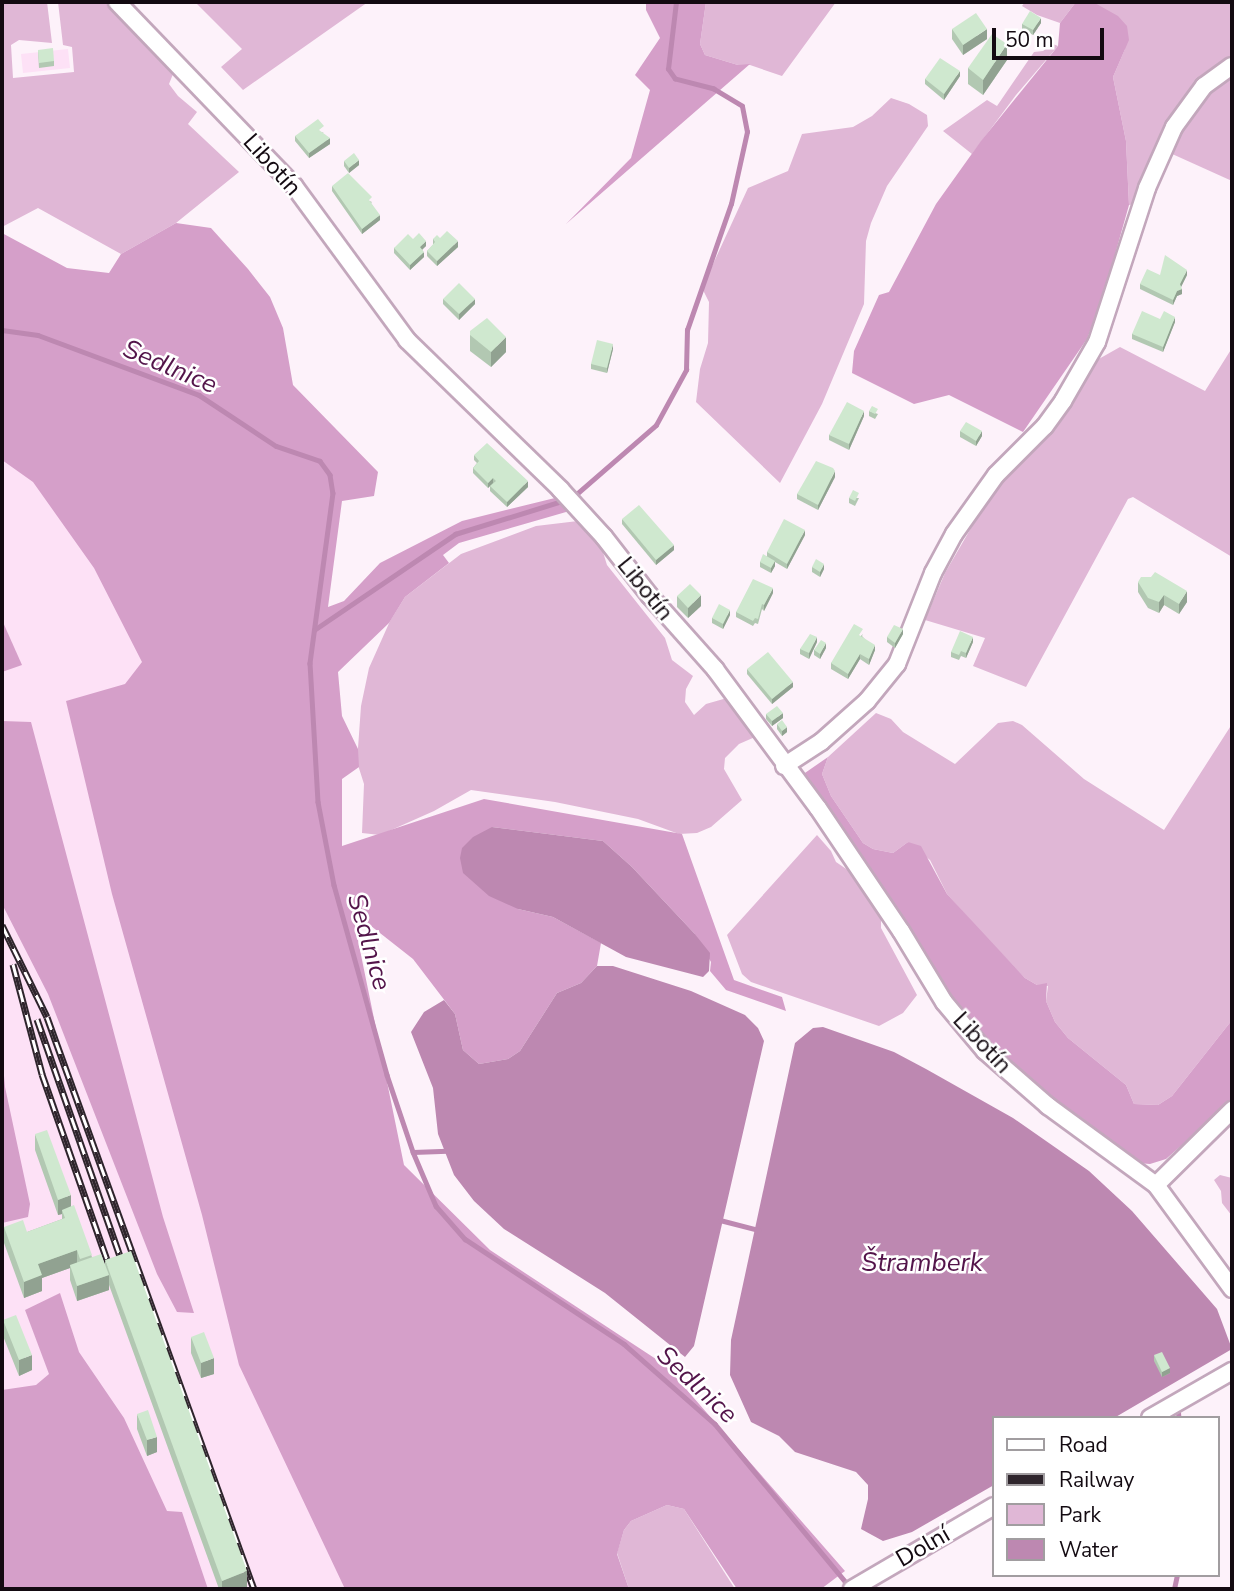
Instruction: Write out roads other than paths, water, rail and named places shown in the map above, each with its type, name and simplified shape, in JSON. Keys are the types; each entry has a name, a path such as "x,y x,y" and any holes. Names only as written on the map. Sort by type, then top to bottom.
{"street":[{"name":"Libotín","path":"117,2 294,186 407,340 604,537 650,596 715,669 784,766 818,808 901,931 944,1002 985,1051 1048,1106 1156,1185 1232,1289"},
{"path":"784,766 821,742 867,701 897,664 933,573 954,534 996,474 1045,426 1063,401 1097,342 1147,188 1174,127 1203,86 1232,66"},
{"path":"1156,1185 1232,1110"},
{"path":"1153,1416 1232,1371"},
{"name":"Dolní","path":"852,1589 992,1507"}],"water":[{"path":"492,827 603,841 632,867 694,933 710,953 709,971 703,977 626,957 553,917 518,909 489,896 463,873 460,858 462,848 473,837"},
{"path":"597,966 613,966 691,991 745,1015 758,1028 764,1041 694,1346 685,1357 605,1293 504,1229 474,1201 454,1175 438,1134 433,1088 411,1032 424,1012 444,1000 455,1014 463,1050 479,1064 508,1059 520,1051 557,993 581,983"},
{"name":"Štramberk","path":"823,1027 894,1052 1013,1118 1089,1171 1132,1211 1217,1309 1232,1349 1117,1416 992,1416 992,1486 912,1532 883,1541 861,1529 868,1499 868,1485 856,1472 795,1452 779,1436 751,1422 730,1375 731,1340 795,1043 813,1028"}],"waterway":[{"path":"314,630 455,534 572,498 656,425 686,370 687,330 731,204 747,132 742,106 714,89 675,79 668,69 676,2"},
{"name":"Sedlnice","path":"2,330 38,335 199,395 276,446 320,461 330,475 333,493 310,663 318,802 334,885 387,1075 413,1152 436,1206 465,1239 624,1344 715,1424 850,1587"},
{"path":"413,1152 447,1151"},
{"path":"720,1220 759,1230"},
{"path":"1178,1407 1179,1416"},
{"path":"1174,1589 1177,1577"}],"railway":[{"path":"2,925 47,1017 254,1589"},
{"path":"13,964 42,1074 113,1277"},
{"path":"37,1019 126,1273"}]}
